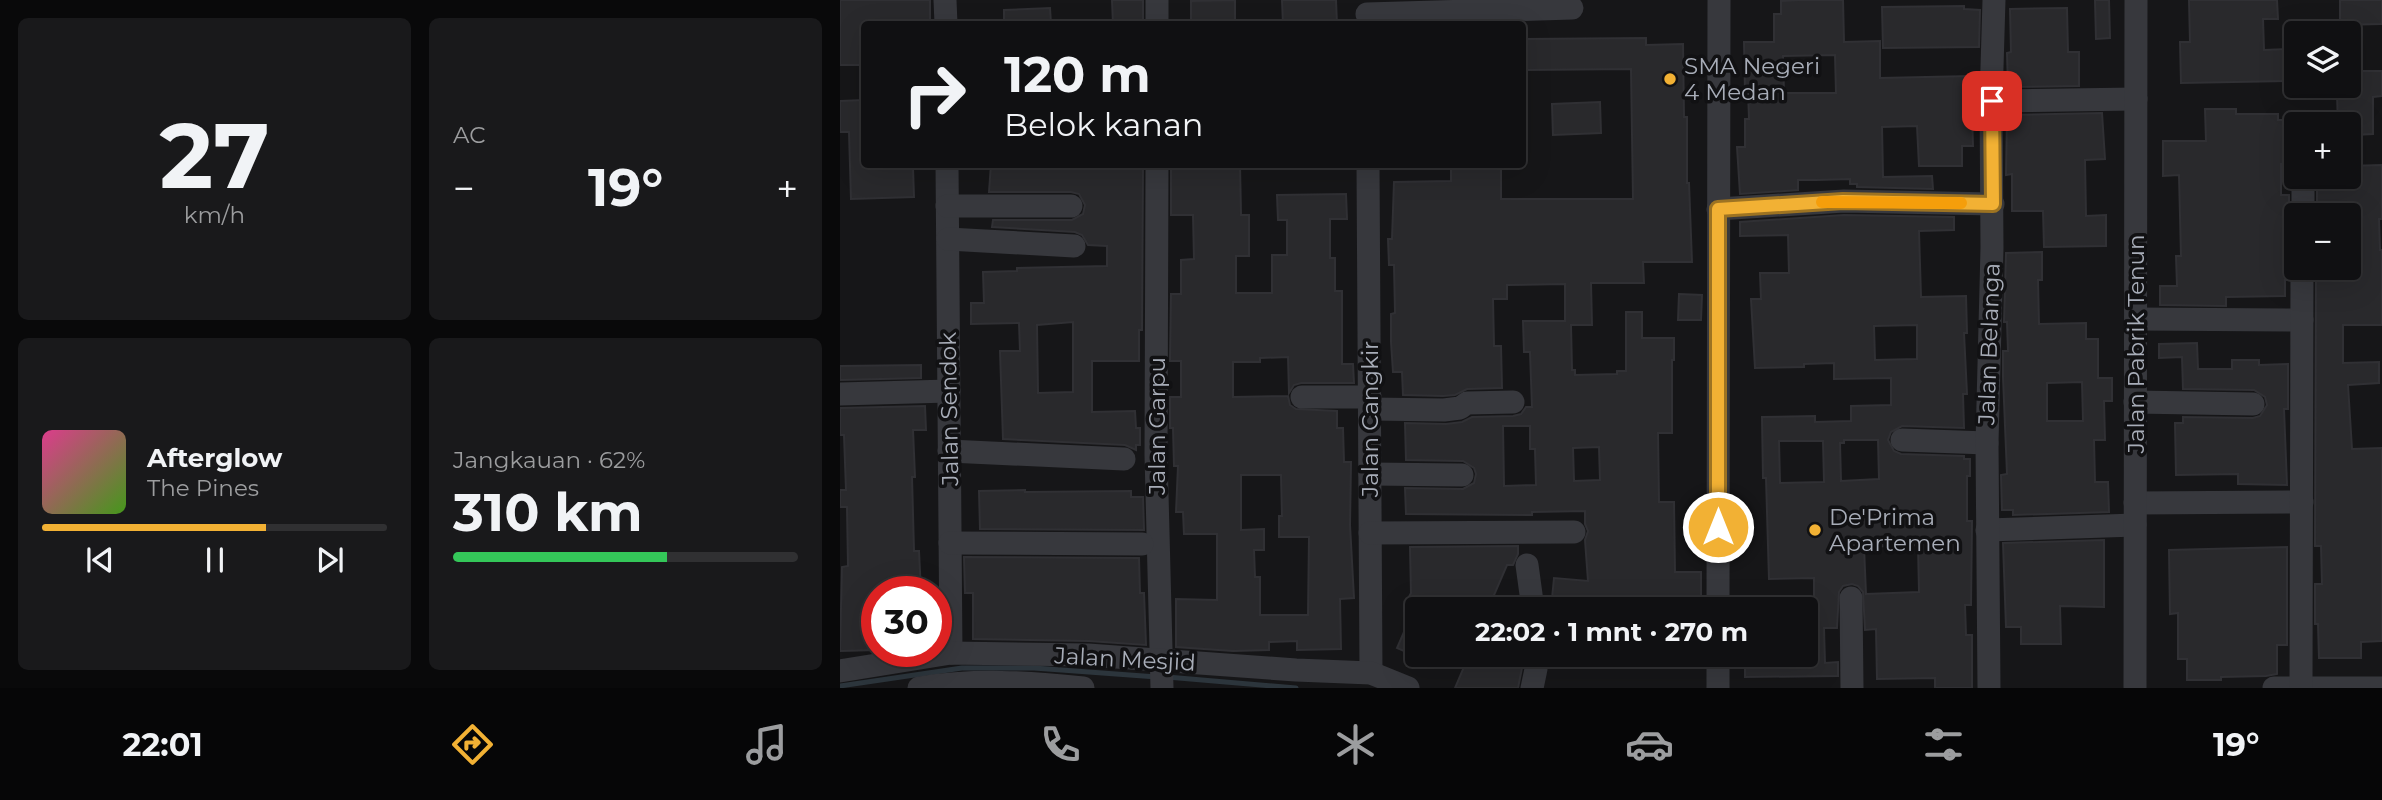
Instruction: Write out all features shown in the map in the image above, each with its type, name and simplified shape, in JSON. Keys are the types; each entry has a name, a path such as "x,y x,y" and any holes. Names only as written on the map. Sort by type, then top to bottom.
{"street":[{"path":"946,0 946,21"},
{"path":"1157,0 1157,21"},
{"path":"1718,597 1719,0"},
{"name":"Jalan Belanga","path":"1989,688 1987,443 1993,204 1994,0"},
{"name":"Jalan Pabrik Tenun","path":"2135,688 2136,0"},
{"path":"1367,13 1572,8"},
{"path":"1992,101 2136,99"},
{"name":"Jalan Sendok","path":"947,168 950,576"},
{"name":"Jalan Garpu","path":"1157,168 1156,455 1162,688"},
{"name":"Jalan Cangkir","path":"1368,168 1371,673"},
{"path":"1718,209 1843,201 1993,204"},
{"path":"947,206 1071,206"},
{"path":"948,239 1074,246"},
{"path":"2301,687 2302,280"},
{"path":"2136,319 2302,320"},
{"path":"840,394 949,391"},
{"path":"1302,397 1444,410 1460,408 1467,403 1513,402"},
{"path":"2135,402 2253,404"},
{"path":"1902,440 1987,443"},
{"path":"949,452 1124,459"},
{"path":"1370,474 1462,475"},
{"path":"1987,530 2135,514 2302,502"},
{"path":"1370,533 1574,532"},
{"path":"950,543 1142,544"},
{"path":"1527,565 1531,597"},
{"path":"1851,598 1852,688"},
{"name":"Jalan Mesjid","path":"952,653 1088,655 1162,662 1371,673 1408,688"},
{"name":"Jalan Mesjid","path":"840,671 865,667"},
{"path":"1532,688 1536,667"},
{"path":"1718,667 1718,688"},
{"path":"919,688 945,684 1029,682 1083,688"},
{"path":"2274,688 2382,688"}],"building":[{"path":"840,0 930,0 930,21 861,21 861,65 840,65"},
{"path":"1112,0 1143,0 1143,21 1113,21"},
{"path":"1235,0 1235,21 1191,21 1191,1"},
{"path":"1282,0 1336,0 1337,21 1283,21"},
{"path":"1843,0 1844,42 1880,41 1880,78 1971,76 1973,146 1962,146 1962,166 1919,166 1917,126 1882,127 1883,177 1932,176 1933,189 1857,187 1857,184 1850,184 1850,179 1798,180 1798,190 1740,194 1737,147 1745,147 1745,119 1749,119 1748,90 1745,90 1744,42 1774,42 1774,14 1781,14 1781,1","holes":["1835,55 1836,93 1784,93 1783,56"]},
{"path":"2095,0 2109,0 2110,38 2096,39"},
{"path":"2189,0 2277,0 2278,19 2263,19 2264,50 2284,49 2284,81 2181,83 2180,42 2190,42"},
{"path":"2340,0 2382,0 2382,24 2340,21"},
{"path":"1964,6 1964,9 1980,10 1979,47 1883,48 1882,7"},
{"path":"1050,8 1051,21 1004,21 1004,10"},
{"path":"2067,8 2068,52 2079,52 2079,86 2008,87 2007,53 2011,52 2010,9"},
{"path":"1646,38 1646,45 1683,44 1684,117 1687,117 1687,183 1692,262 1643,262 1644,283 1591,283 1592,325 1571,325 1572,370 1575,370 1575,375 1617,374 1617,371 1626,371 1626,312 1642,312 1642,338 1674,338 1672,433 1658,433 1659,502 1674,502 1675,572 1701,572 1701,596 1552,597 1554,578 1588,581 1585,540 1588,531 1585,511 1532,512 1532,515 1406,514 1405,488 1463,489 1474,483 1476,474 1474,468 1463,461 1406,460 1405,423 1446,424 1462,422 1472,417 1513,416 1521,414 1526,407 1532,407 1530,352 1524,352 1523,321 1565,321 1565,284 1507,285 1507,299 1493,299 1494,346 1501,346 1502,388 1467,389 1455,395 1443,396 1403,395 1402,372 1393,372 1391,342 1391,314 1395,313 1394,265 1389,265 1388,239 1392,239 1394,182 1451,181 1451,168 1501,168 1501,199 1633,199 1631,69 1526,70 1526,39","holes":["1503,426 1530,426 1530,449 1535,449 1536,485 1504,486","1599,447 1600,480 1574,481 1573,448"]},
{"path":"2361,71 2382,71 2382,96 2373,97 2373,134 2361,135 2361,112 2338,112 2337,98 2361,98"},
{"path":"861,100 861,168 913,168 914,197 851,199 849,132 840,132 840,101"},
{"path":"1600,102 1601,133 1553,135 1552,104"},
{"path":"2205,109 2236,109 2236,114 2278,114 2278,120 2284,120 2281,195 2289,195 2289,203 2284,203 2285,296 2226,297 2226,306 2160,305 2160,286 2177,286 2176,256 2181,256 2179,175 2163,176 2163,141 2206,141"},
{"path":"2102,113 2105,159 2085,160 2086,216 2106,215 2106,246 2044,247 2043,211 2012,211 2012,174 2006,175 2007,115"},
{"path":"2382,165 2382,219 2379,219 2382,250 2382,325 2343,325 2343,363 2379,362 2379,383 2348,385 2352,449 2382,448 2382,641 2361,642 2361,658 2319,658 2318,624 2315,624 2315,584 2322,584 2321,546 2315,546 2316,280 2361,280 2361,203 2317,203 2317,189 2361,189 2361,166"},
{"path":"991,168 1143,168 1142,330 1139,330 1139,361 1092,361 1092,412 1135,411 1136,428 1140,428 1140,445 1136,445 1136,450 1125,445 1003,439 1000,351 1020,351 1019,323 971,324 971,303 984,303 983,272 1017,271 1017,268 1107,266 1107,246 1088,245 1082,235 1075,232 992,227 993,220 1072,220 1083,214 1085,205 1079,194 989,192","holes":["1073,322 1073,392 1038,393 1037,325"]},
{"path":"1171,168 1240,168 1241,215 1249,215 1249,256 1236,256 1236,293 1272,293 1272,255 1287,255 1287,220 1278,220 1277,195 1346,194 1347,219 1330,219 1330,258 1335,258 1335,291 1342,291 1342,364 1353,364 1354,383 1301,383 1294,385 1289,393 1288,357 1260,358 1260,362 1233,362 1233,397 1288,396 1290,405 1296,409 1337,411 1337,428 1343,428 1344,462 1351,462 1350,525 1354,598 1340,599 1341,649 1297,650 1297,641 1269,642 1269,650 1233,651 1176,647 1176,599 1217,600 1217,534 1184,534 1183,512 1176,512 1178,466 1174,466 1173,428 1170,428 1170,397 1181,397 1181,361 1170,361 1171,294 1181,294 1181,260 1194,259 1193,215 1171,215","holes":["1241,475 1281,475 1282,516 1279,516 1279,537 1309,537 1308,615 1260,615 1260,577 1255,577 1254,550 1264,550 1264,529 1241,530"]},
{"path":"1844,215 1954,217 1954,230 1919,231 1921,297 1966,296 1967,333 1964,333 1967,394 1963,394 1964,428 1902,426 1891,432 1888,440 1894,451 1901,454 1964,456 1964,459 1970,459 1970,476 1967,476 1967,521 1972,521 1971,605 1965,605 1966,635 1972,635 1972,688 1935,688 1935,678 1877,679 1876,629 1865,630 1863,592 1852,584 1843,586 1839,592 1837,628 1824,628 1825,663 1838,662 1838,676 1745,677 1745,667 1818,667 1818,597 1814,597 1814,578 1769,579 1762,417 1815,416 1815,422 1851,421 1851,406 1891,405 1891,378 1834,379 1834,363 1755,368 1751,299 1761,299 1760,273 1789,273 1788,235 1740,236 1740,222","holes":["1917,325 1917,359 1875,360 1874,326","1844,440 1878,440 1879,479 1841,481 1840,443 1844,443","1779,441 1823,441 1824,482 1780,483","1918,545 1919,592 1866,594 1864,547"]},
{"path":"2042,252 2042,280 2038,280 2039,324 2086,323 2086,339 2098,339 2098,378 2112,378 2112,401 2104,401 2105,440 2094,440 2095,482 2108,482 2109,512 2013,515 2013,510 2002,510 2001,475 2007,474 2003,377 2003,351 2008,351 2007,322 2004,322 2006,253","holes":["2082,382 2083,421 2047,421 2047,383"]},
{"path":"1679,294 1702,295 1701,320 1678,320"},
{"path":"2197,343 2198,369 2232,369 2232,360 2259,360 2259,365 2288,364 2288,409 2284,409 2287,485 2238,484 2238,474 2176,475 2175,423 2183,423 2183,417 2253,418 2260,416 2267,405 2265,397 2254,390 2183,389 2182,357 2159,358 2159,344"},
{"path":"921,365 921,378 840,380 840,366"},
{"path":"925,406 926,430 913,430 914,551 919,551 920,576 861,576 861,650 840,651 842,567 848,566 847,507 840,507 840,490 846,490 840,408"},
{"path":"979,491 1131,491 1131,497 1143,497 1144,530 980,529"},
{"path":"2104,540 2104,607 2060,606 2061,644 2021,644 2021,627 2006,627 2003,543"},
{"path":"1518,546 1518,554 1513,565 1507,565 1493,597 1409,597 1410,547"},
{"path":"2287,547 2287,645 2277,645 2277,674 2221,677 2221,680 2187,680 2187,659 2178,659 2178,613 2170,614 2169,550"},
{"path":"964,557 1139,558 1140,593 1144,593 1146,645 973,639 973,593 965,593"},
{"path":"1405,630 1405,651 1397,648"},
{"path":"1464,667 1522,667 1518,688 1455,688"}],"waterway":[{"path":"840,686 962,668 1034,668 1157,677"},
{"path":"1167,677 1296,688"}],"slow traffic":[{"path":"1822,202 1961,203"}],"place":[{"name":"SMA Negeri 4 Medan","path":"1670,79"},
{"name":"De'Prima Apartemen","path":"1815,530"}],"route":[{"path":"1718,527 1718,209 1843,201 1993,204 1992,101"}]}
